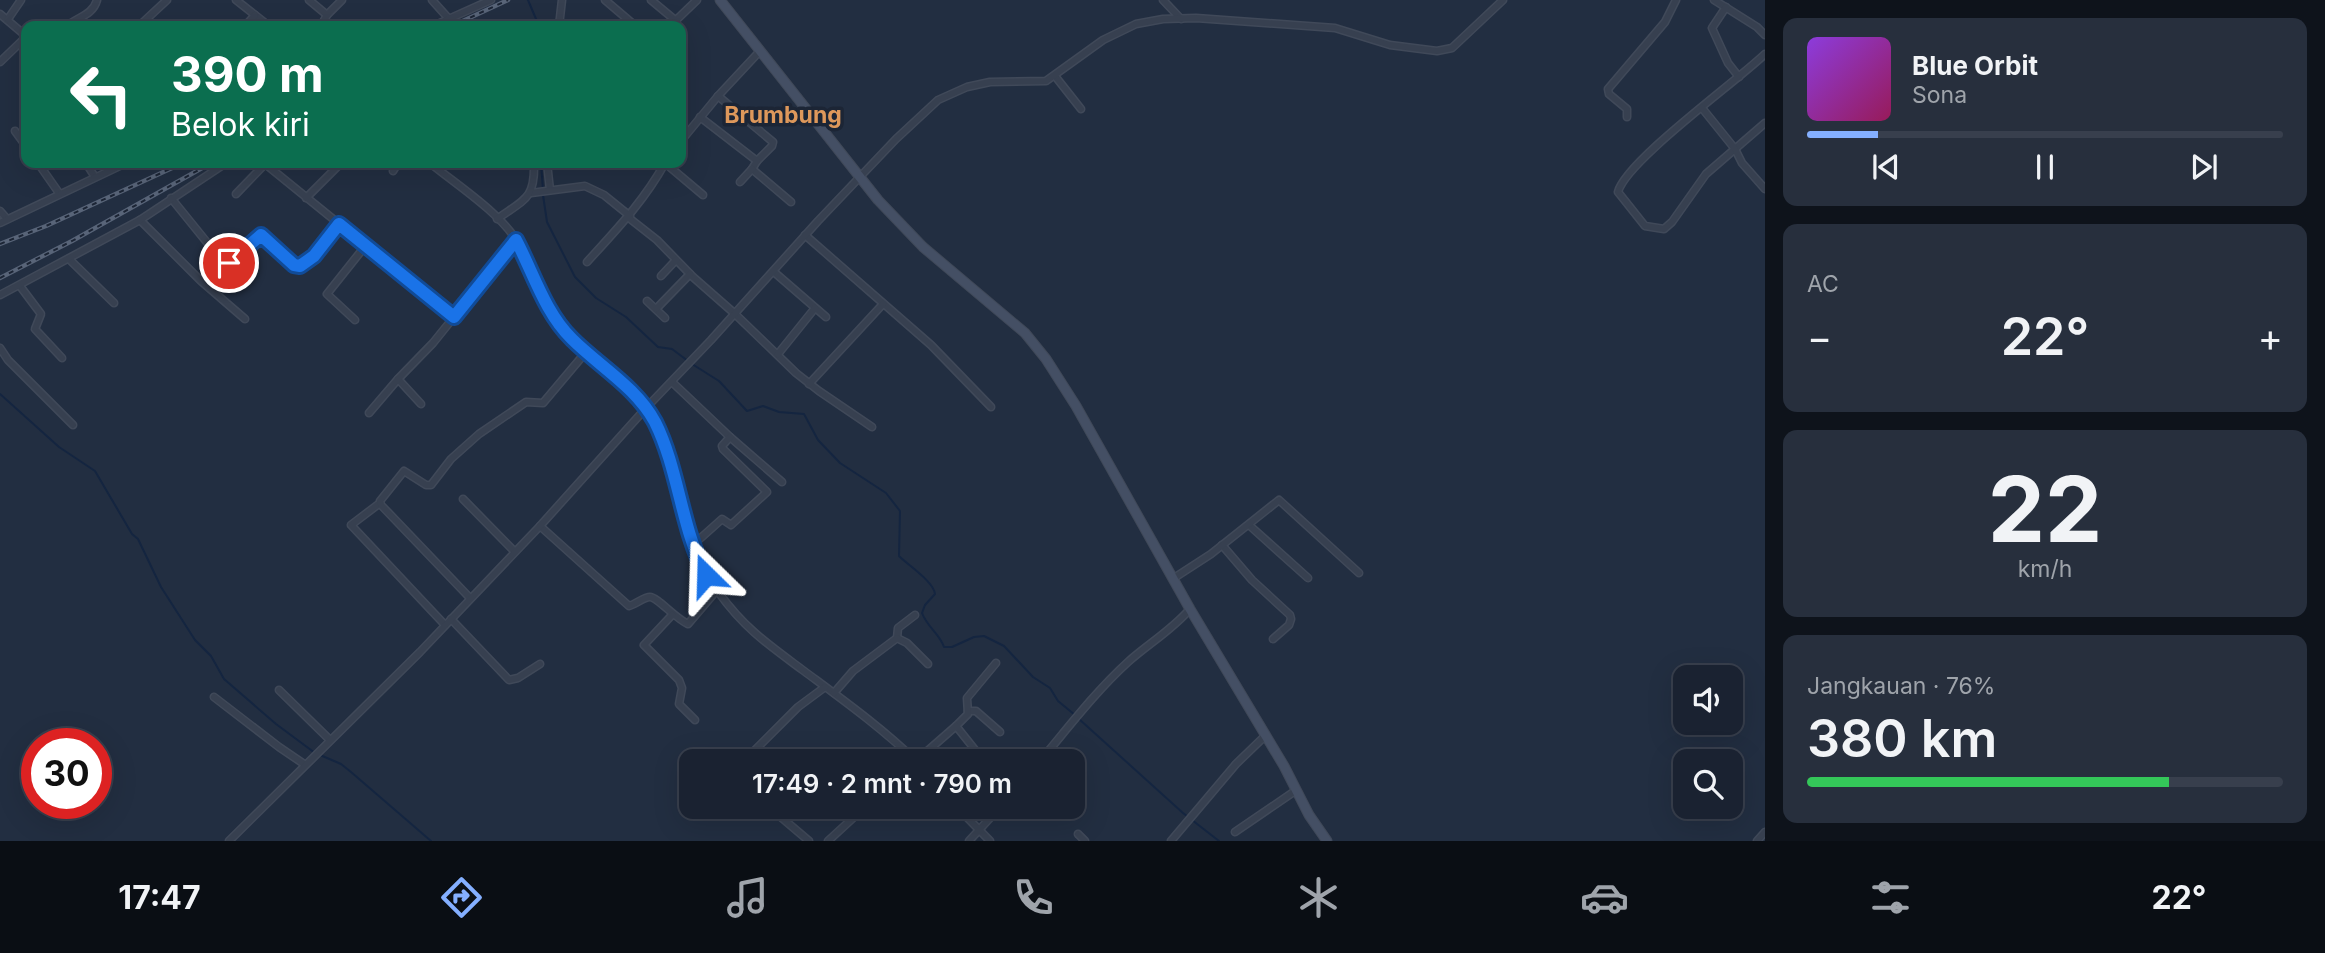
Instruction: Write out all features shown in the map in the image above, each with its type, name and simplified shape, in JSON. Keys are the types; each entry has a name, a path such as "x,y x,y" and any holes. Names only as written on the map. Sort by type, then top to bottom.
{"street":[{"path":"8,19 21,0"},
{"path":"73,21 92,11 97,0"},
{"path":"144,21 167,0"},
{"path":"236,0 263,21"},
{"path":"309,0 327,15"},
{"path":"324,21 342,0"},
{"path":"432,0 449,19"},
{"path":"444,21 491,0"},
{"path":"560,21 562,0"},
{"path":"605,0 630,21"},
{"path":"652,0 675,20 696,0"},
{"path":"720,0 878,200 923,247 1025,333 1046,359 1284,766 1295,791 1327,841"},
{"path":"1163,0 1181,19"},
{"path":"229,841 540,526 860,177 925,111 950,93 990,82 1046,81 1103,40 1136,24 1163,19 1335,28 1390,46 1437,51 1452,48 1503,0"},
{"path":"1626,117 1627,108 1609,94 1608,89 1665,22 1676,0"},
{"path":"1714,0 1765,35"},
{"path":"1726,7 1712,28 1728,63 1739,77"},
{"path":"0,14 21,31"},
{"path":"250,21 255,15"},
{"path":"0,62 21,41"},
{"path":"686,135 759,52"},
{"path":"1765,54 1625,176 1618,188 1620,198 1645,226 1664,229 1672,222 1706,174 1765,123"},
{"path":"1055,76 1080,109"},
{"path":"718,96 773,142 740,182"},
{"path":"1702,108 1735,149 1742,163 1765,189"},
{"path":"700,117 757,161"},
{"path":"15,131 21,139"},
{"path":"42,168 59,193"},
{"path":"89,168 95,177"},
{"path":"0,211 3,221 115,168"},
{"path":"0,295 140,220 218,168"},
{"path":"236,194 260,168"},
{"path":"271,168 454,317"},
{"path":"306,198 336,168"},
{"path":"436,168 497,219 516,240 541,292 562,326 646,408 655,423 673,471 702,566 734,614 755,635 880,728 903,749"},
{"path":"534,168 534,192"},
{"path":"548,168 551,190"},
{"path":"587,262 629,217 662,168"},
{"path":"671,168 703,195"},
{"path":"752,169 791,202"},
{"path":"497,219 534,192 585,186 604,195 657,240 809,384 872,426"},
{"path":"171,198 226,264"},
{"path":"140,220 201,281 245,319"},
{"path":"218,272 261,235 294,265 300,266 314,256 339,224"},
{"path":"805,235 931,345 991,407"},
{"path":"369,414 428,349 516,240"},
{"path":"355,320 327,294 366,244"},
{"path":"69,259 114,303"},
{"path":"660,276 676,260"},
{"path":"774,272 826,317"},
{"path":"656,309 690,274"},
{"path":"20,286 41,314 36,326 37,333 62,358"},
{"path":"647,301 665,318"},
{"path":"809,384 883,304"},
{"path":"778,355 816,308"},
{"path":"0,348 8,360 73,425"},
{"path":"540,664 516,679 509,680 351,524 380,503 404,471 426,485 431,485 451,459 479,434 526,402 540,405 543,403 586,352"},
{"path":"398,379 421,404"},
{"path":"672,382 782,482"},
{"path":"694,544 722,519 732,524 766,493 723,449 722,445 730,437"},
{"path":"463,499 514,551"},
{"path":"1174,579 1249,525 1276,501 1282,501 1359,573"},
{"path":"380,503 470,598"},
{"path":"1249,525 1308,578"},
{"path":"540,526 625,604 632,606 652,597 686,624 690,623 717,590"},
{"path":"1222,545 1252,580 1292,618 1289,625 1273,639"},
{"path":"1050,749 1128,662 1180,620 1190,608"},
{"path":"672,615 644,645 679,680 682,688 678,704 695,720"},
{"path":"834,693 853,671 897,638 898,628 915,615"},
{"path":"897,638 907,643 928,664"},
{"path":"930,749 967,715 967,699 996,663"},
{"path":"756,749 798,707 825,687"},
{"path":"279,690 329,740"},
{"path":"214,697 304,764"},
{"path":"968,711 978,712 1000,732"},
{"path":"956,726 974,749"},
{"path":"1171,841 1236,764 1265,736"},
{"path":"1235,832 1295,791"},
{"path":"783,819 809,841"},
{"path":"828,841 852,819"},
{"path":"969,819 990,841"},
{"path":"969,841 989,819"},
{"path":"1757,841 1765,832"},
{"path":"1078,834 1084,841"}],"waterway":[{"path":"528,0 537,21"},
{"path":"541,168 543,190"},
{"path":"543,195 547,222 575,277 596,298 626,317 658,347 672,349 688,361"},
{"path":"692,364 719,381 747,411 763,406 779,412 804,414 818,440 840,463 886,493 900,511 899,556 934,589 935,594 922,613 944,647 952,647 974,637 984,636 1004,646 1075,715"},
{"path":"0,394 59,447 95,471 132,534 138,539 161,587 195,640 211,656 224,679 276,724 315,753"},
{"path":"1079,719 1183,813 1219,841"},
{"path":"320,755 341,764 431,841"}],"railway":[{"path":"463,21 508,0"},
{"path":"0,244 46,226 172,168"},
{"path":"0,278 202,168"}],"district":[{"name":"Brumbung","path":"783,115"}],"route":[{"path":"229,263 261,235 294,265 300,266 314,256 339,224 454,317 516,240 541,292 566,332 637,398 655,423 680,492 698,558 706,575"}]}
